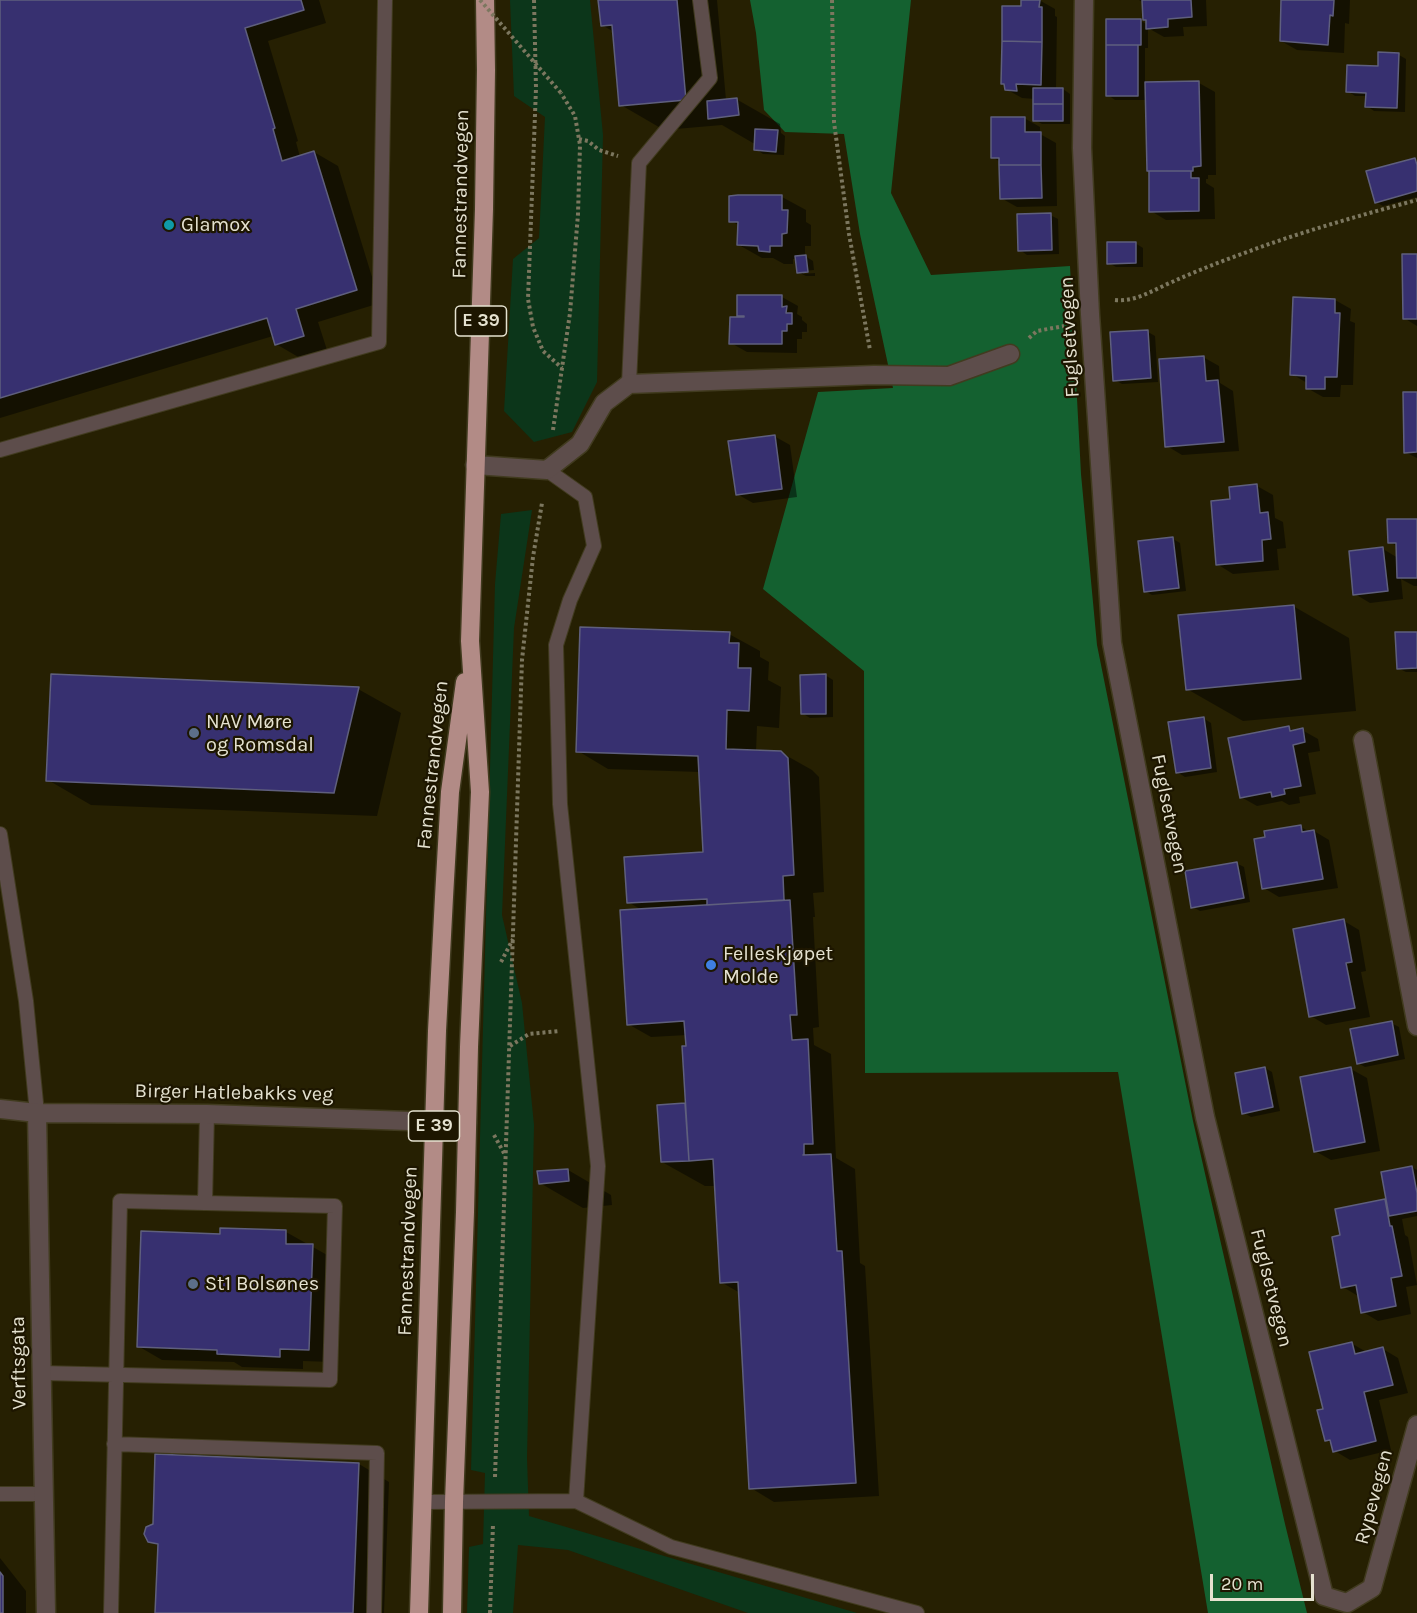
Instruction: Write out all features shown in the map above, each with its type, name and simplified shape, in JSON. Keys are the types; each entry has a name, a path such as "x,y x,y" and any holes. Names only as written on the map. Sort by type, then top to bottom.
{"highway":[{"name":"Fannestrandvegen","path":"452,1613 480,792 470,641 484,209 486,70 482,0"},
{"name":"Fannestrandvegen","path":"419,1613 437,1031 450,792 470,641"}],"street":[{"name":"Fuglsetvegen","path":"1084,0 1082,148 1090,314 1112,643 1208,1129 1324,1596 1347,1603"},
{"path":"475,465 547,470 580,444 604,403 629,384 874,375 949,376 1011,354"},
{"path":"1363,740 1417,1026"},
{"name":"Birger Hatlebakks veg","path":"0,1109 37,1113 207,1113 467,1123"},
{"name":"Verftsgata","path":"37,1113 46,1613"},
{"name":"Rypevegen","path":"1347,1603 1372,1588 1417,1425"}],"lane":[{"path":"0,450 379,342 385,0"},
{"path":"629,384 639,163 710,78 700,0"},
{"path":"547,470 585,497 594,546 570,600 556,645 560,804 598,1166 576,1500"},
{"path":"0,834 26,1001 37,1113"},
{"path":"205,1203 207,1113"},
{"path":"42,1373 116,1375 330,1380 335,1206 120,1201 116,1375 114,1444 111,1613"},
{"path":"114,1444 377,1453 374,1613"},
{"path":"0,1494 44,1494"},
{"path":"421,1502 576,1500 671,1547 917,1613"}],"path":[{"path":"482,0 561,93 575,116 580,145 578,214 570,313 552,437"},
{"path":"534,0 536,88 528,299 533,327 543,351 562,368"},
{"path":"832,0 834,122 849,234 874,375"},
{"path":"579,139 588,141 599,150 639,163"},
{"path":"1113,300 1136,298 1275,242 1417,200"},
{"path":"1037,331 1073,324"},
{"path":"490,1613 522,660 533,557 542,503"},
{"path":"510,1046 529,1034"}],"green space":[{"path":"510,0 590,0 603,135 597,382 572,432 534,442 504,411 513,259 539,238 545,117 514,96"},
{"path":"750,0 911,0 891,193 931,275 1070,266 1081,474 1097,645 1193,1121 1307,1613 1208,1613 1118,1072 865,1073 864,671 763,589 818,392 893,388 860,234 844,134 785,132 764,110"},
{"path":"532,510 514,628 502,915 522,1003 534,1125 527,1458 529,1516 857,1613 748,1613 568,1550 518,1545 513,1613 467,1613 469,1547 483,1544 485,1473 471,1470 495,584 501,514"}],"building":[{"name":"Glamox","path":"0,0 301,0 304,10 245,28 275,128 273,129 282,161 314,151 357,290 296,309 304,336 275,345 267,318 0,398"},
{"path":"598,0 677,0 686,100 619,106 612,25 601,26"},
{"path":"1021,0 1040,0 1042,42 1002,41 1002,6 1021,6"},
{"path":"1142,0 1191,0 1192,17 1168,19 1168,27 1146,29"},
{"path":"1281,0 1334,0 1333,16 1330,15 1328,45 1280,41"},
{"path":"1106,19 1141,19 1141,45 1106,45"},
{"path":"1002,41 1042,42 1041,85 1016,84 1017,91 1005,90 1004,84 1001,84"},
{"path":"1106,45 1138,45 1138,96 1106,96"},
{"path":"1378,52 1399,53 1397,108 1365,107 1366,93 1346,92 1347,65 1378,66"},
{"path":"1199,81 1201,166 1193,167 1193,171 1147,171 1145,82"},
{"path":"1033,88 1063,88 1063,104 1033,104"},
{"path":"737,98 739,115 708,119 707,101"},
{"path":"1033,104 1063,104 1063,121 1033,121"},
{"path":"991,117 1025,117 1025,132 1041,132 1041,165 999,165 999,158 991,158"},
{"path":"755,129 778,130 776,152 754,150"},
{"path":"1415,158 1417,191 1375,203 1366,171"},
{"path":"999,165 1041,165 1042,198 1000,199"},
{"path":"1149,171 1191,171 1191,178 1199,178 1199,211 1149,212"},
{"path":"782,195 782,210 788,210 787,233 782,234 782,246 770,246 770,252 759,251 758,246 737,245 738,222 729,222 729,196"},
{"path":"1051,213 1052,250 1018,251 1017,214"},
{"path":"1107,242 1136,242 1136,263 1107,264"},
{"path":"1402,254 1417,254 1417,319 1403,319"},
{"path":"806,255 808,272 797,273 795,256"},
{"path":"737,295 782,295 782,307 787,306 786,313 792,313 792,324 787,324 787,331 782,331 782,344 729,344 730,317 744,317 737,316"},
{"path":"1293,297 1335,299 1335,313 1340,313 1337,377 1325,377 1325,389 1306,389 1306,376 1290,375"},
{"path":"1148,330 1151,378 1113,381 1110,332"},
{"path":"1204,356 1206,381 1218,380 1224,442 1165,447 1159,359"},
{"path":"1403,392 1417,392 1417,452 1404,453"},
{"path":"775,435 782,489 736,495 728,441"},
{"path":"1257,484 1260,513 1268,512 1271,539 1262,540 1263,561 1216,565 1211,501 1230,499 1229,487"},
{"path":"1387,519 1417,519 1417,578 1397,578 1396,543 1388,543"},
{"path":"1173,537 1179,588 1144,592 1138,541"},
{"path":"1383,547 1388,591 1353,595 1349,551"},
{"path":"1294,605 1301,679 1186,690 1178,615"},
{"path":"580,627 730,632 729,643 739,643 738,668 751,668 749,711 727,710 726,749 781,751 788,758 794,875 783,876 784,900 707,905 707,899 627,903 624,857 703,852 698,756 576,752"},
{"path":"1395,632 1417,632 1417,668 1397,669"},
{"path":"51,674 359,687 334,793 46,781"},
{"path":"826,674 826,714 801,714 800,675"},
{"path":"1204,717 1211,768 1176,773 1168,722"},
{"path":"1289,726 1290,731 1303,728 1305,742 1293,745 1301,786 1284,789 1285,794 1272,797 1271,792 1240,798 1228,738"},
{"path":"1301,825 1302,832 1314,830 1323,879 1262,889 1254,839 1265,837 1264,831"},
{"path":"1237,862 1244,898 1191,908 1185,871"},
{"path":"790,900 797,1015 790,1015 792,1040 808,1039 813,1144 804,1144 803,1155 831,1154 837,1251 842,1251 856,1483 749,1489 738,1282 720,1283 713,1159 689,1161 682,1046 686,1046 684,1021 627,1025 620,910"},
{"path":"1344,919 1352,962 1346,963 1355,1008 1309,1017 1293,929"},
{"path":"1392,1021 1398,1055 1357,1064 1350,1029"},
{"path":"1265,1067 1273,1107 1242,1114 1235,1073"},
{"path":"1351,1067 1365,1142 1314,1152 1300,1077"},
{"path":"685,1103 689,1161 661,1162 657,1105"},
{"path":"1412,1166 1417,1193 1417,1211 1389,1216 1381,1172"},
{"path":"568,1169 569,1181 539,1184 537,1171"},
{"path":"1385,1199 1402,1276 1391,1278 1396,1306 1361,1313 1356,1285 1341,1288 1332,1237 1340,1235 1335,1209"},
{"path":"220,1228 286,1230 286,1244 313,1244 309,1350 280,1349 280,1357 217,1354 217,1350 137,1347 141,1231 220,1234"},
{"path":"1352,1342 1355,1354 1383,1347 1393,1385 1364,1392 1376,1441 1333,1452 1330,1440 1325,1441 1317,1410 1323,1409 1309,1352"},
{"path":"155,1454 359,1463 353,1613 155,1613 158,1544 148,1542 144,1534 146,1527 153,1524"},
{"path":"0,1572 3,1576 3,1613 0,1613"}],"place":[{"name":"Glamox","path":"169,225"},
{"name":"NAV Møre og Romsdal","path":"194,733"},
{"name":"Felleskjøpet Molde","path":"711,965"},
{"name":"St1 Bolsønes","path":"193,1284"}]}
